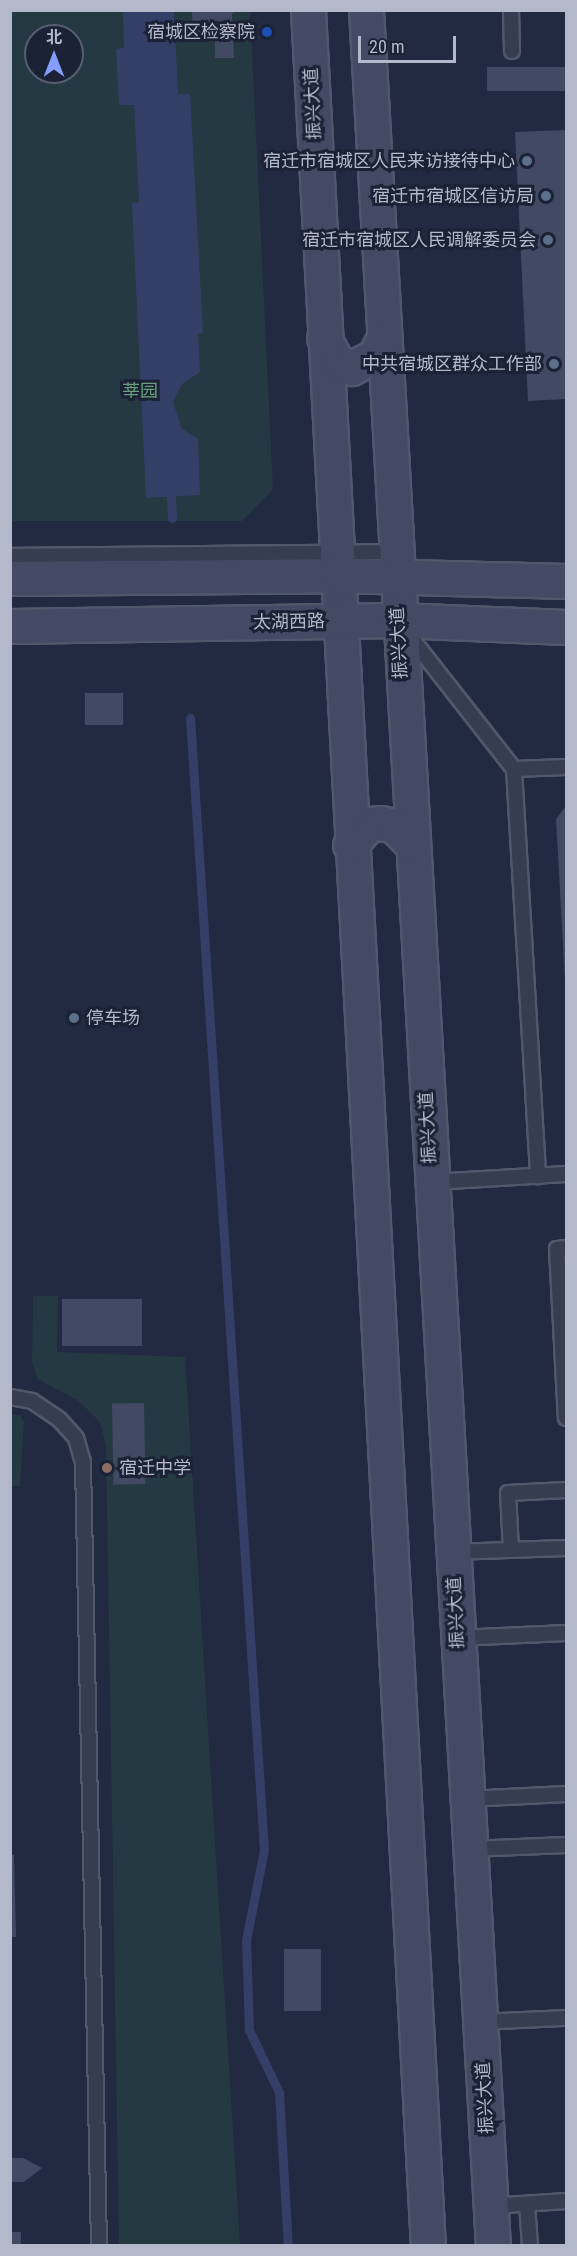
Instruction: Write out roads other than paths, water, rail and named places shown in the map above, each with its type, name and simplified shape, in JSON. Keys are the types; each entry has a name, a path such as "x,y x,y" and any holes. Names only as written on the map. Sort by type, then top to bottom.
{"main road":[{"name":"振兴大道","path":"308,10 350,845 428,2246"},
{"name":"振兴大道","path":"366,10 394,564 493,2246"},
{"path":"324,338 336,361 351,368 374,357 383,339"},
{"path":"10,578 336,564 394,564 567,581"},
{"name":"太湖西路","path":"10,627 398,620 567,627"},
{"path":"350,845 369,824 381,823 394,826 411,843"}],"lane":[{"path":"510,10 512,51"},
{"path":"10,556 336,564"},
{"path":"398,620 514,769 538,1176"},
{"path":"514,769 567,767"},
{"path":"431,1182 567,1174"},
{"path":"567,1248 557,1249 567,1418"},
{"path":"10,1397 32,1401 59,1419 76,1438 83,1462 99,2246"},
{"path":"511,1550 508,1492 567,1490"},
{"path":"452,1552 567,1548"},
{"path":"457,1638 567,1632"},
{"path":"467,1799 567,1794"},
{"path":"470,1849 567,1845"},
{"path":"480,2022 567,2018"},
{"path":"491,2206 567,2201"},
{"path":"527,2204 530,2246"}],"water":[{"path":"123,11 174,11 178,94 190,94 203,333 198,334 200,372 182,384 173,402 182,429 198,439 200,495 146,498 132,203 139,202 134,105 119,105 116,49 124,48"}],"waterway":[{"path":"170,486 172,518"},
{"path":"190,718 264,1850 246,1940 249,2030 279,2092 288,2246"}],"place":[{"name":"宿城区检察院","path":"267,32"},
{"name":"宿迁市宿城区人民来访接待中心","path":"527,161"},
{"name":"宿迁市宿城区信访局","path":"546,196"},
{"name":"宿迁市宿城区人民调解委员会","path":"548,240"},
{"name":"中共宿城区群众工作部","path":"554,364"},
{"name":"停车场","path":"74,1018"},
{"name":"宿迁中学","path":"107,1468"}],"park label":[{"name":"莘园","path":"140,391"}]}
